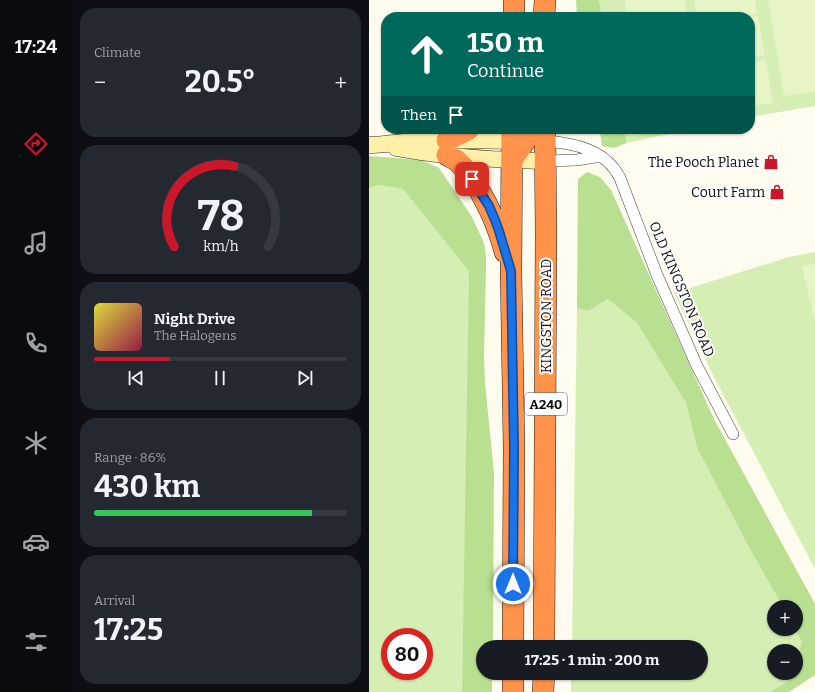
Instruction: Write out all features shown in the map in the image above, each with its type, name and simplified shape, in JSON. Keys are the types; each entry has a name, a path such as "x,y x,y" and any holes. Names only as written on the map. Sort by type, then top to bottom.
{"highway":[{"path":"514,0 514,12"},
{"path":"544,12 545,0"},
{"path":"463,134 447,148 477,186 489,206 499,231 511,271"},
{"name":"A240","path":"513,640 514,448 511,271 528,141"},
{"name":"KINGSTON ROAD","path":"528,141 546,232 544,640"},
{"path":"513,680 513,692"},
{"path":"543,692 544,680"}],"street":[{"path":"373,145 416,152 528,141 577,160 603,157"},
{"name":"OLD KINGSTON ROAD","path":"528,141 557,142 587,149 603,157 616,171 657,274 697,366 733,434"}],"green space":[{"path":"576,0 599,0 601,12 577,12"},
{"path":"599,0 815,0 815,106 755,116 755,12 601,12"},
{"path":"625,0 685,0 687,12 627,12"},
{"path":"694,0 755,0 757,14 755,14 755,12 696,12"},
{"path":"768,0 815,0 815,92 784,96"},
{"path":"758,16 765,55 755,57 755,17"},
{"path":"766,60 773,103 755,105 755,62"},
{"path":"600,134 625,134 627,143 614,148 602,146"},
{"path":"625,134 669,134 627,143"},
{"path":"369,156 421,160 439,168 472,217 484,243 486,256 484,356 485,383 494,473 493,640 476,640 476,680 492,680 492,692 462,692 469,271 403,189 379,185 369,188"},
{"path":"587,172 600,177 611,190 714,419 815,604 815,675 789,692 770,692 790,680 803,680 803,644 801,644 802,642 799,636 803,636 803,600 779,600 751,551 697,448 686,403 637,323 608,299 588,311 577,308 578,179"},
{"path":"379,185 403,189 469,270 468,429 462,692 369,692 369,188"},
{"path":"815,252 815,569 715,379 674,293 789,257"},
{"path":"815,264 815,323 802,266"},
{"path":"608,299 637,323 686,403 697,448 751,551 779,600 767,600 767,636 799,636 802,642 801,644 767,644 767,680 790,680 770,692 571,692 571,680 708,680 708,640 572,640 577,308 588,311"}],"place":[{"name":"The Pooch Planet","path":"771,162"},
{"name":"Court Farm","path":"777,192"}],"route":[{"path":"472,179 489,206 495,220 511,271 514,448 513,584"}]}
